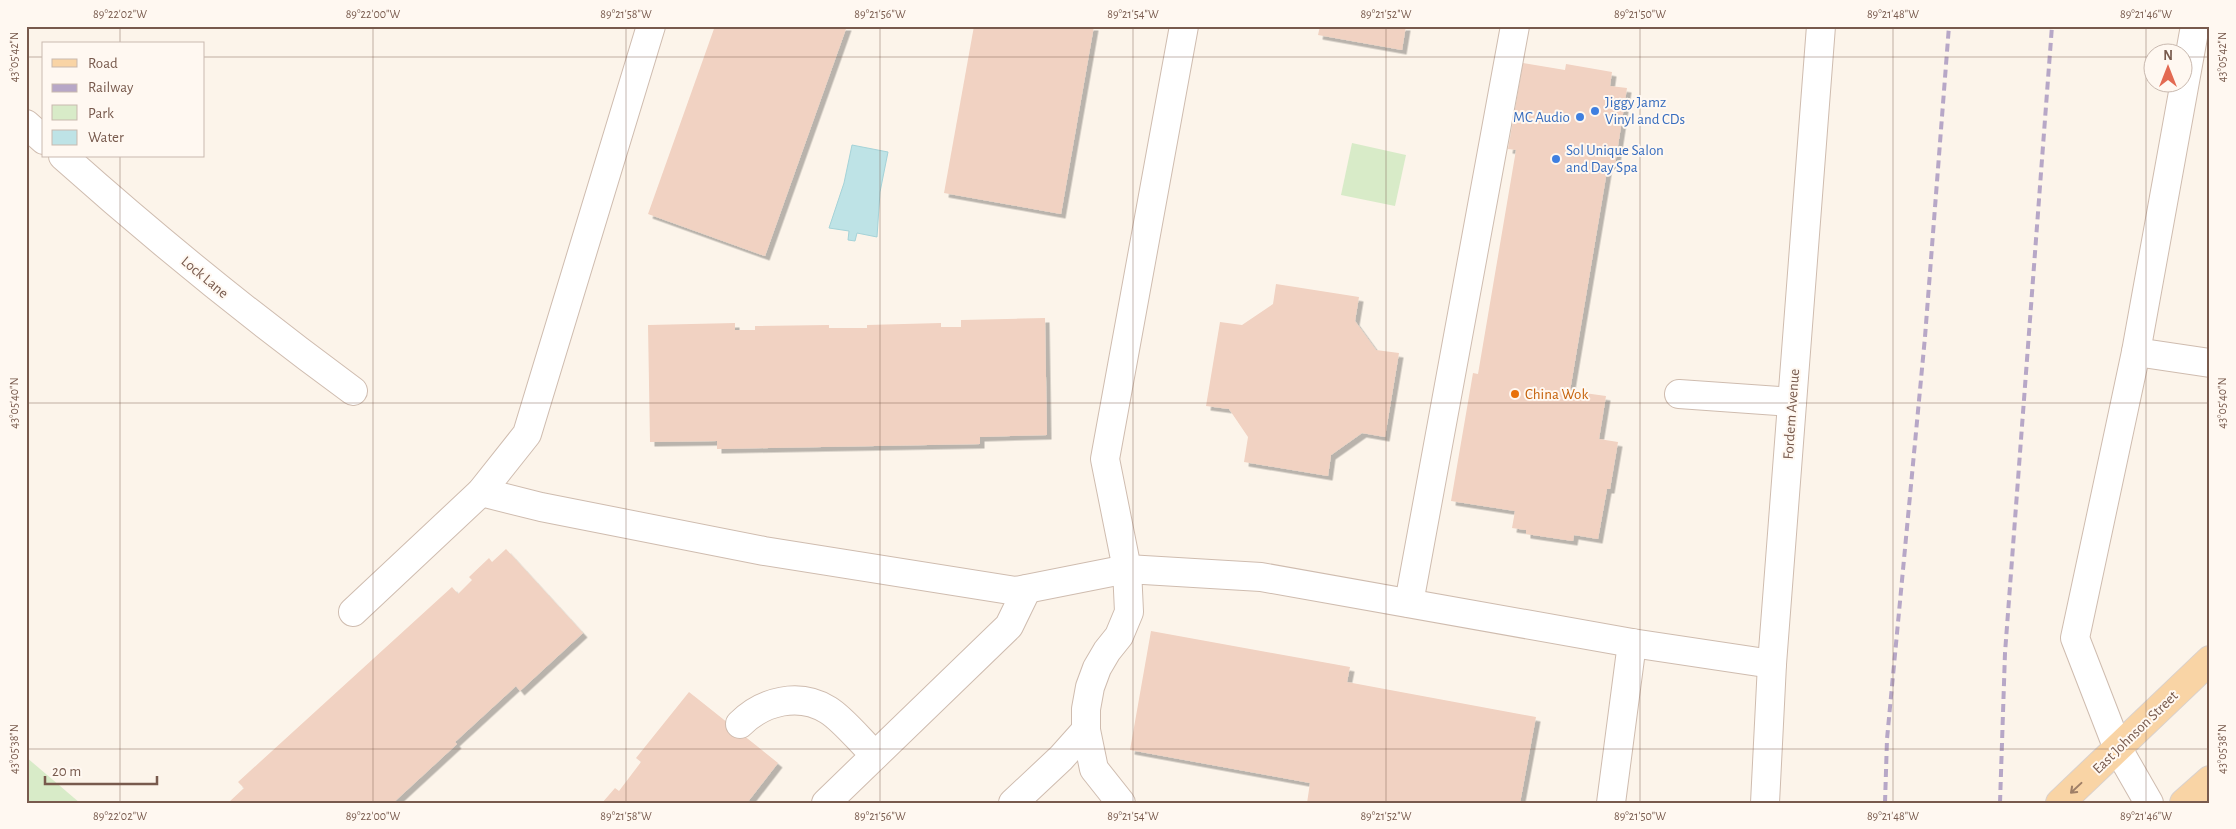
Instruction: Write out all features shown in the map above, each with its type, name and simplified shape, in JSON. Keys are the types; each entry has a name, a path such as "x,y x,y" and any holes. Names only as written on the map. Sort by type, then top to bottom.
{"main road":[{"name":"East Johnson Street","path":"2060,803 2210,660"},
{"path":"2184,803 2210,780"}],"street":[{"path":"353,612 481,492 526,434 651,26"},
{"path":"1121,803 1094,769 1086,730 1086,709 1096,668 1119,636 1129,612 1127,569 1105,459 1184,26"},
{"path":"1409,604 1515,26"},
{"name":"Fordem Avenue","path":"1765,803 1772,664 1821,26"},
{"path":"2149,803 2118,749 2075,638 2136,352 2194,26"},
{"path":"26,124 42,138"},
{"name":"Lock Lane","path":"64,158 264,325 353,391"},
{"path":"2136,352 2210,363"},
{"path":"1679,394 1792,402"},
{"path":"481,492 541,507 764,551 1016,591 1127,569 1261,577 1632,643 1772,664"},
{"path":"826,803 1009,626 1027,589"},
{"path":"1611,803 1632,643"},
{"path":"740,724 757,710 769,704 798,700 829,710 875,755"},
{"path":"1013,803 1086,730"}],"green space":[{"path":"1352,143 1406,155 1395,206 1341,195"},
{"path":"26,757 80,803 26,803"}],"water":[{"path":"852,145 888,152 880,192 877,237 857,233 855,241 848,240 849,231 829,228 844,183"}],"building":[{"path":"715,26 847,26 765,256 648,214"},
{"path":"974,26 1094,26 1061,214 944,193"},
{"path":"1320,26 1406,26 1402,50 1318,35"},
{"path":"1523,63 1565,70 1566,64 1612,72 1610,86 1627,88 1615,165 1608,165 1570,391 1606,396 1599,439 1618,442 1610,489 1607,489 1598,539 1574,535 1573,541 1526,534 1526,530 1512,528 1515,511 1451,501 1473,373 1478,374 1516,150 1508,149"},
{"path":"1276,284 1359,297 1355,321 1376,350 1399,353 1385,437 1362,433 1331,455 1328,476 1244,462 1248,437 1229,409 1206,406 1220,322 1242,325 1273,304"},
{"path":"1045,318 1047,435 980,437 980,444 717,449 717,441 650,442 648,325 735,323 735,330 755,330 755,326 829,325 829,328 867,328 867,325 941,323 941,327 961,327 961,320"},
{"path":"506,549 583,633 520,691 516,686 393,803 390,801 388,803 228,803 244,788 238,782 452,587 458,594 472,580 469,577 489,558 492,562"},
{"path":"1151,631 1350,667 1347,682 1536,717 1520,803 1307,803 1310,783 1130,750"},
{"path":"689,692 778,763 747,803 602,803 615,788 619,791 641,762 636,758"}],"railway":[{"path":"1885,803 1887,739 1925,337 1949,26"},
{"path":"2000,803 2005,653 2052,26"}],"place":[{"name":"Jiggy Jamz Vinyl and CDs","path":"1595,111"},
{"name":"MC Audio","path":"1580,117"},
{"name":"Sol Unique Salon and Day Spa","path":"1556,159"},
{"name":"China Wok","path":"1515,394"}]}
